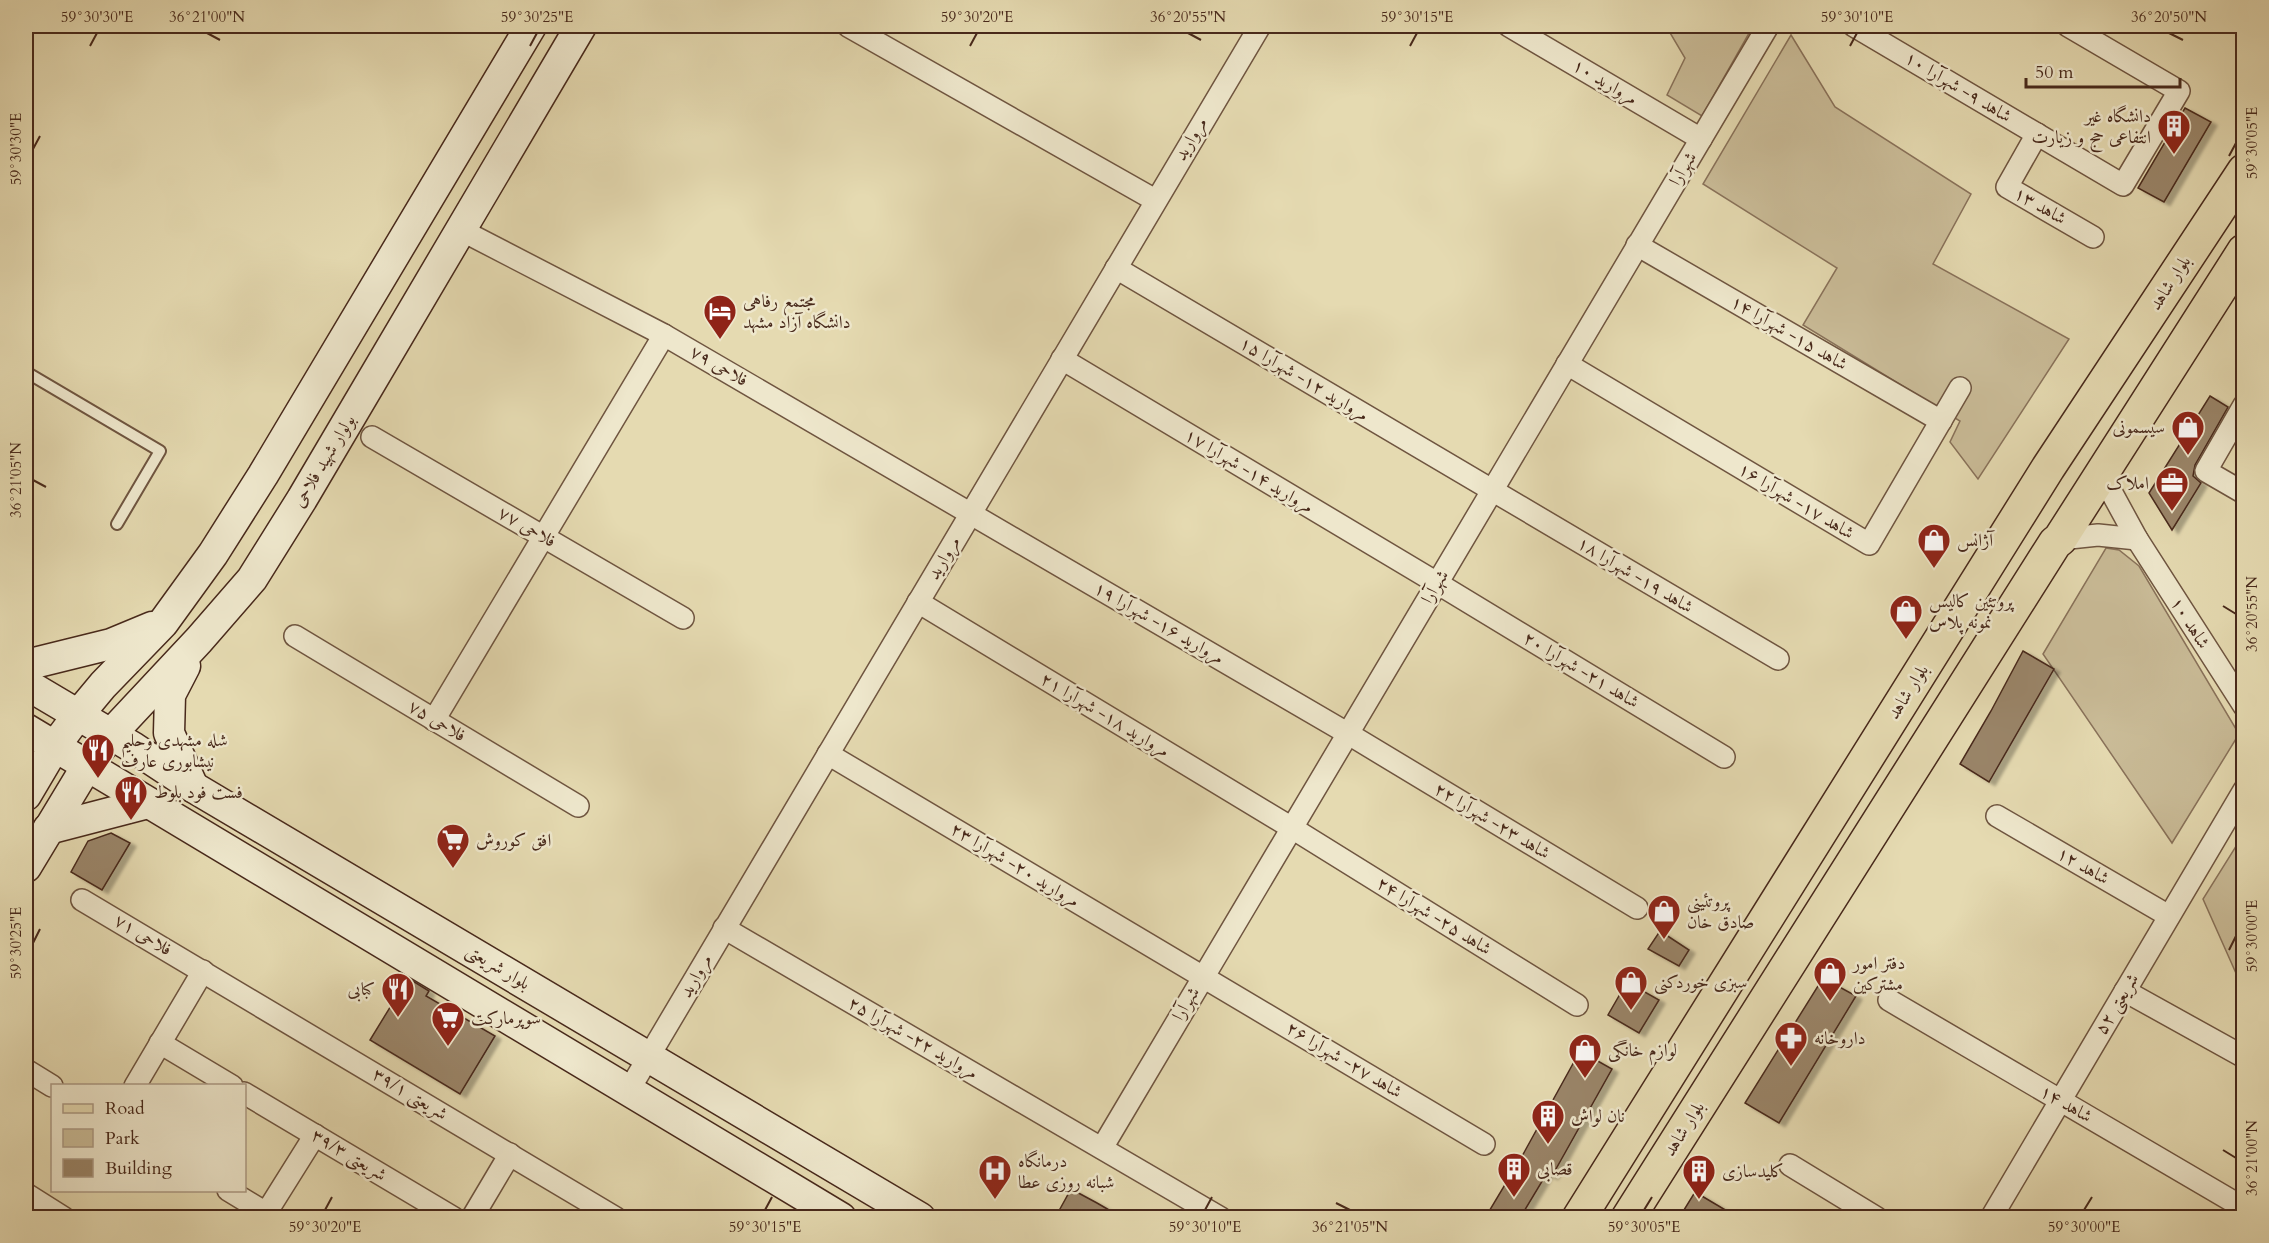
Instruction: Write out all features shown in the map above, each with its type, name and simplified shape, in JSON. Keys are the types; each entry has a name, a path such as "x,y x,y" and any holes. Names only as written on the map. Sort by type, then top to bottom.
{"main road":[{"path":"26,795 55,746 78,715 103,685 163,623 213,554 263,475 531,26"},
{"name":"بولوار شهید فلاحی","path":"26,867 87,766 111,734 199,640 252,579 302,499 581,26"},
{"name":"بلوار شاهد","path":"1579,1218 2048,468 2244,171"},
{"name":"بلوار شاهد","path":"1628,1218 2055,543 2060,540 2244,251"},
{"path":"263,475 302,499"},
{"path":"26,665 111,644 163,623"},
{"path":"193,787 169,733 170,695 199,640"},
{"name":"بلوار شریعتی","path":"26,684 111,734 193,787 920,1218"},
{"path":"26,729 841,1218"},
{"path":"48,829 148,803"}],"street":[{"path":"848,26 1155,200"},
{"name":"مروارید","path":"629,1090 1260,26"},
{"name":"مروارید ۱۰","path":"1509,26 1701,139"},
{"name":"شهرآرا","path":"1101,1148 1768,26"},
{"name":"شاهد ۹- شهرآرا ۱۰","path":"1854,26 2123,185 2179,91 2068,26"},
{"name":"شاهد ۱۳","path":"2037,134 2007,187 2093,237"},
{"name":"فلاحی ۷۹","path":"461,230 664,334 971,513"},
{"name":"شاهد ۱۵- شهرآرا ۱۴","path":"1637,245 1941,421"},
{"name":"مروارید ۱۲- شهرآرا ۱۵","path":"1116,268 1492,490"},
{"path":"434,720 664,334"},
{"name":"مروارید ۱۴- شهرآرا ۱۷","path":"1062,359 1437,583"},
{"name":"شاهد ۱۷- شهرآرا ۱۶","path":"1567,364 1869,544 1960,388"},
{"path":"2244,405 2206,471 2244,493"},
{"name":"فلاحی ۷۷","path":"372,437 682,618"},
{"name":"شاهد ۱۰","path":"2101,473 2137,539 2244,706"},
{"name":"شاهد ۱۹- شهرآرا ۱۸","path":"1492,490 1778,659"},
{"name":"مروارید ۱۶- شهرآرا ۱۹","path":"971,513 1347,734"},
{"path":"2060,540 2098,535 2137,539"},
{"name":"شاهد ۲۱- شهرآرا ۲۰","path":"1437,583 1724,757"},
{"name":"مروارید ۱۸- شهرآرا ۲۱","path":"918,602 1292,828"},
{"name":"فلاحی ۷۵","path":"295,636 578,806"},
{"name":"شاهد ۲۳- شهرآرا ۲۲","path":"1347,734 1637,908"},
{"name":"مروارید ۲۰- شهرآرا ۲۳","path":"828,754 1203,977"},
{"name":"شریعتی ۵۲","path":"1991,1218 2244,790"},
{"name":"شاهد ۱۲","path":"1997,816 2169,916"},
{"name":"شاهد ۲۵- شهرآرا ۲۴","path":"1292,828 1577,1005"},
{"name":"فلاحی ۷۱","path":"82,900 203,971"},
{"name":"مروارید ۲۲- شهرآرا ۲۵","path":"724,928 1221,1218"},
{"path":"136,1084 203,971"},
{"name":"شریعتی ۳۹/۱","path":"203,971 616,1218"},
{"name":"شاهد ۲۷- شهرآرا ۲۶","path":"1203,977 1484,1144"},
{"path":"2125,991 2244,1057"},
{"name":"شاهد ۱۴","path":"1889,1000 2244,1208"},
{"path":"160,1043 229,1084"},
{"path":"26,1070 51,1085"},
{"name":"شریعتی ۳۹/۳","path":"246,1094 454,1218"},
{"path":"230,1192 264,1215 315,1135"},
{"path":"472,1218 510,1154"},
{"path":"1790,1165 1877,1218"},
{"path":"26,1194 53,1215"}],"lane":[{"path":"26,372 160,451 117,524"}],"green space":[{"path":"1666,26 1753,26 1702,116 1667,95 1685,58"},
{"path":"1791,35 1835,107 1971,194 1933,264 2069,339 1978,479 1950,442 1960,421 1803,325 1837,268 1703,184"},
{"path":"2106,548 2119,550 2139,566 2239,734 2172,843 2043,654"},
{"path":"2243,835 2243,989 2203,899"}],"building":[{"name":"دانشگاه غیر انتفاعی حج و زیارت","path":"2185,108 2211,122 2164,202 2138,188"},
{"path":"2210,396 2228,407 2195,465 2193,476 2201,483 2172,530 2149,493"},
{"path":"2023,651 2054,669 1989,782 1960,764"},
{"path":"111,833 130,843 102,890 71,872 88,841"},
{"name":"پروتئینی صادق خان","path":"1660,931 1689,950 1679,966 1648,949"},
{"path":"408,978 429,991 426,996 495,1036 460,1094 370,1040"},
{"path":"1823,978 1856,996 1779,1123 1745,1103"},
{"name":"سبزی خوردکنی","path":"1627,982 1659,1000 1639,1033 1608,1015"},
{"path":"1580,1051 1612,1069 1552,1176 1547,1173 1520,1218 1485,1218 1521,1158"},
{"path":"1071,1189 1097,1203 1123,1218 1055,1218"},
{"name":"کلیدسازی","path":"1695,1192 1739,1218 1679,1218"}],"place":[{"name":"دانشگاه غیر انتفاعی حج و زیارت","path":"2174,155"},
{"name":"مجتمع رفاهی دانشگاه آزاد مشهد","path":"720,340"},
{"name":"سیسمونی","path":"2188,456"},
{"name":"املاک","path":"2172,512"},
{"name":"آژانس","path":"1934,569"},
{"name":"پروتئین کالیس نمونه پلاس","path":"1906,640"},
{"name":"شله مشهدی وحلیم نیشابوری عارف","path":"98,779"},
{"name":"فست فود بلوط","path":"131,821"},
{"name":"افق کوروش","path":"453,869"},
{"name":"پروتئینی صادق خان","path":"1664,940"},
{"name":"دفتر امور مشترکین","path":"1830,1002"},
{"name":"سبزی خوردکنی","path":"1631,1011"},
{"name":"کبابی","path":"398,1018"},
{"name":"سوپرمارکت","path":"448,1047"},
{"name":"داروخانه","path":"1791,1067"},
{"name":"لوازم خانگی","path":"1585,1079"},
{"name":"نان لواش","path":"1548,1145"},
{"name":"قصابی","path":"1514,1198"},
{"name":"درمانگاه شبانه روزی عطا","path":"995,1200"},
{"name":"کلیدسازی","path":"1699,1200"}]}
